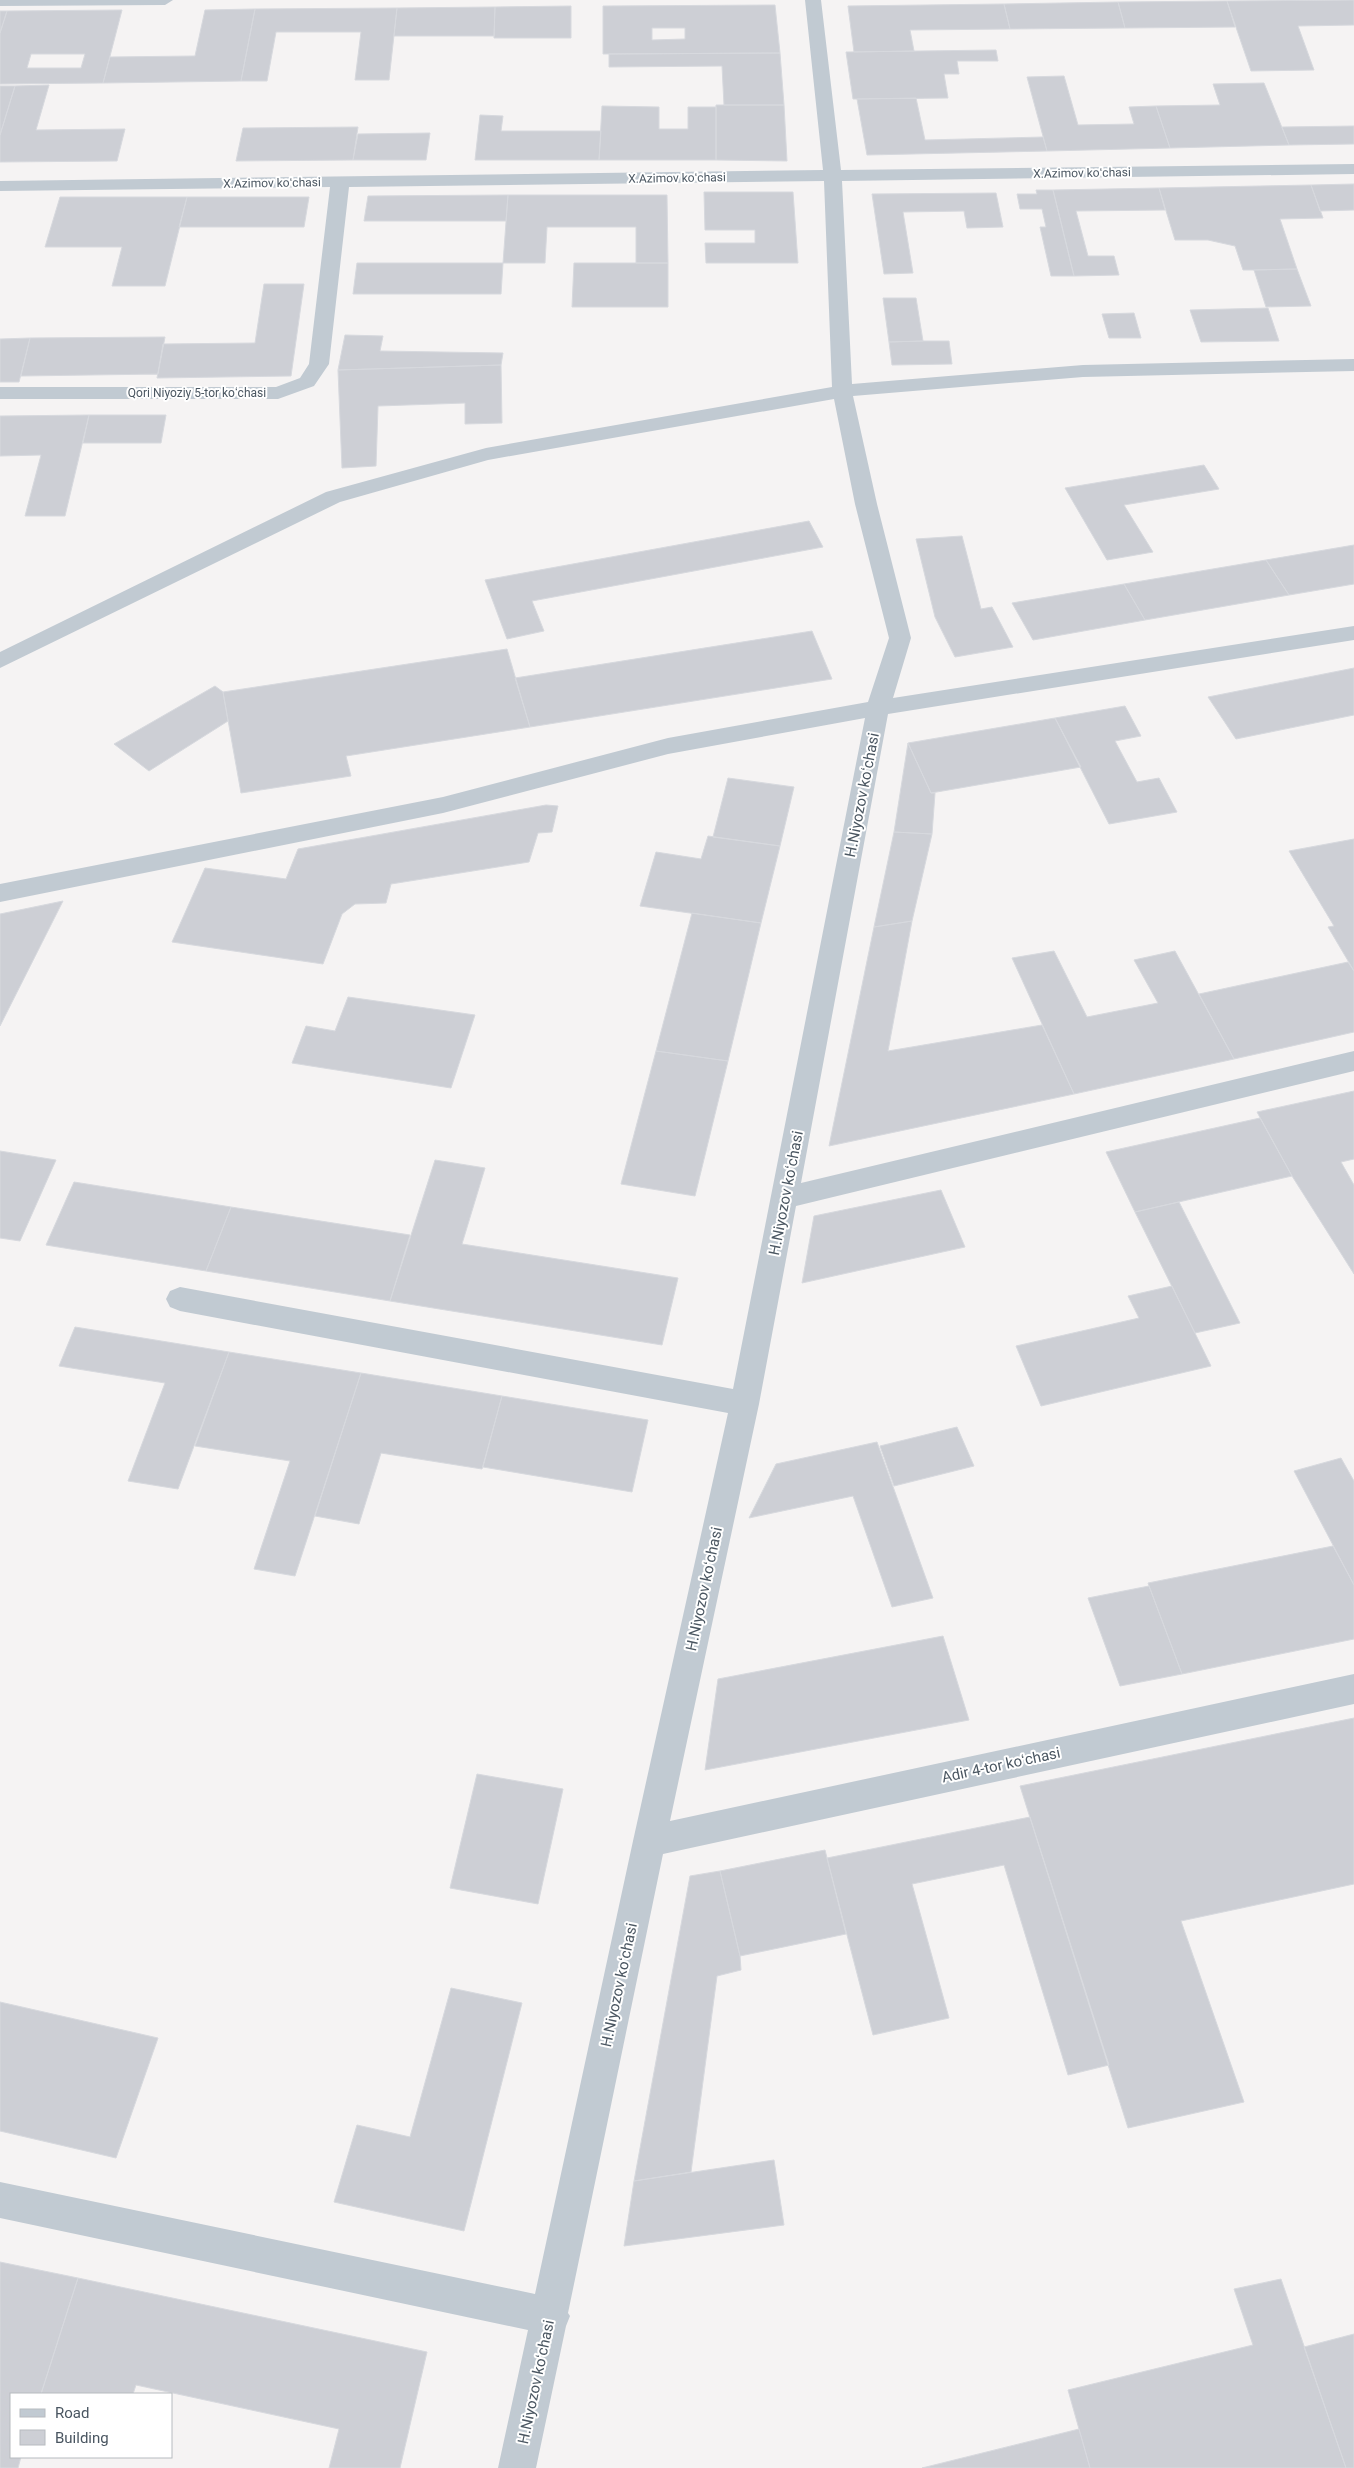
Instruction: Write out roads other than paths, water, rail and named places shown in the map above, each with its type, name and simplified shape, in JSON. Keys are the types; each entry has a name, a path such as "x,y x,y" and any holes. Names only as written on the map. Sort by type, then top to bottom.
{"street":[{"name":"H.Niyozov koʻchasi","path":"517,2468 551,2316 649,1841 745,1404 878,708 900,638 866,504 842,391 833,176 813,0"},
{"name":"X.Azimov koʻchasi","path":"0,186 1354,169"},
{"name":"Qori Niyoziy 5-tor koʻchasi","path":"0,393 278,393 307,382 319,364 340,182"},
{"path":"0,661 333,497 486,454 842,391 1083,371 1354,365"},
{"path":"0,892 443,805 668,746 878,708 1354,633"},
{"path":"785,1198 1354,1061"},
{"path":"180,1299 745,1404"},
{"name":"Adir 4-tor koʻchasi","path":"649,1841 1354,1689"},
{"path":"0,2200 551,2316"}],"lane":[{"path":"0,1 165,0"}]}
